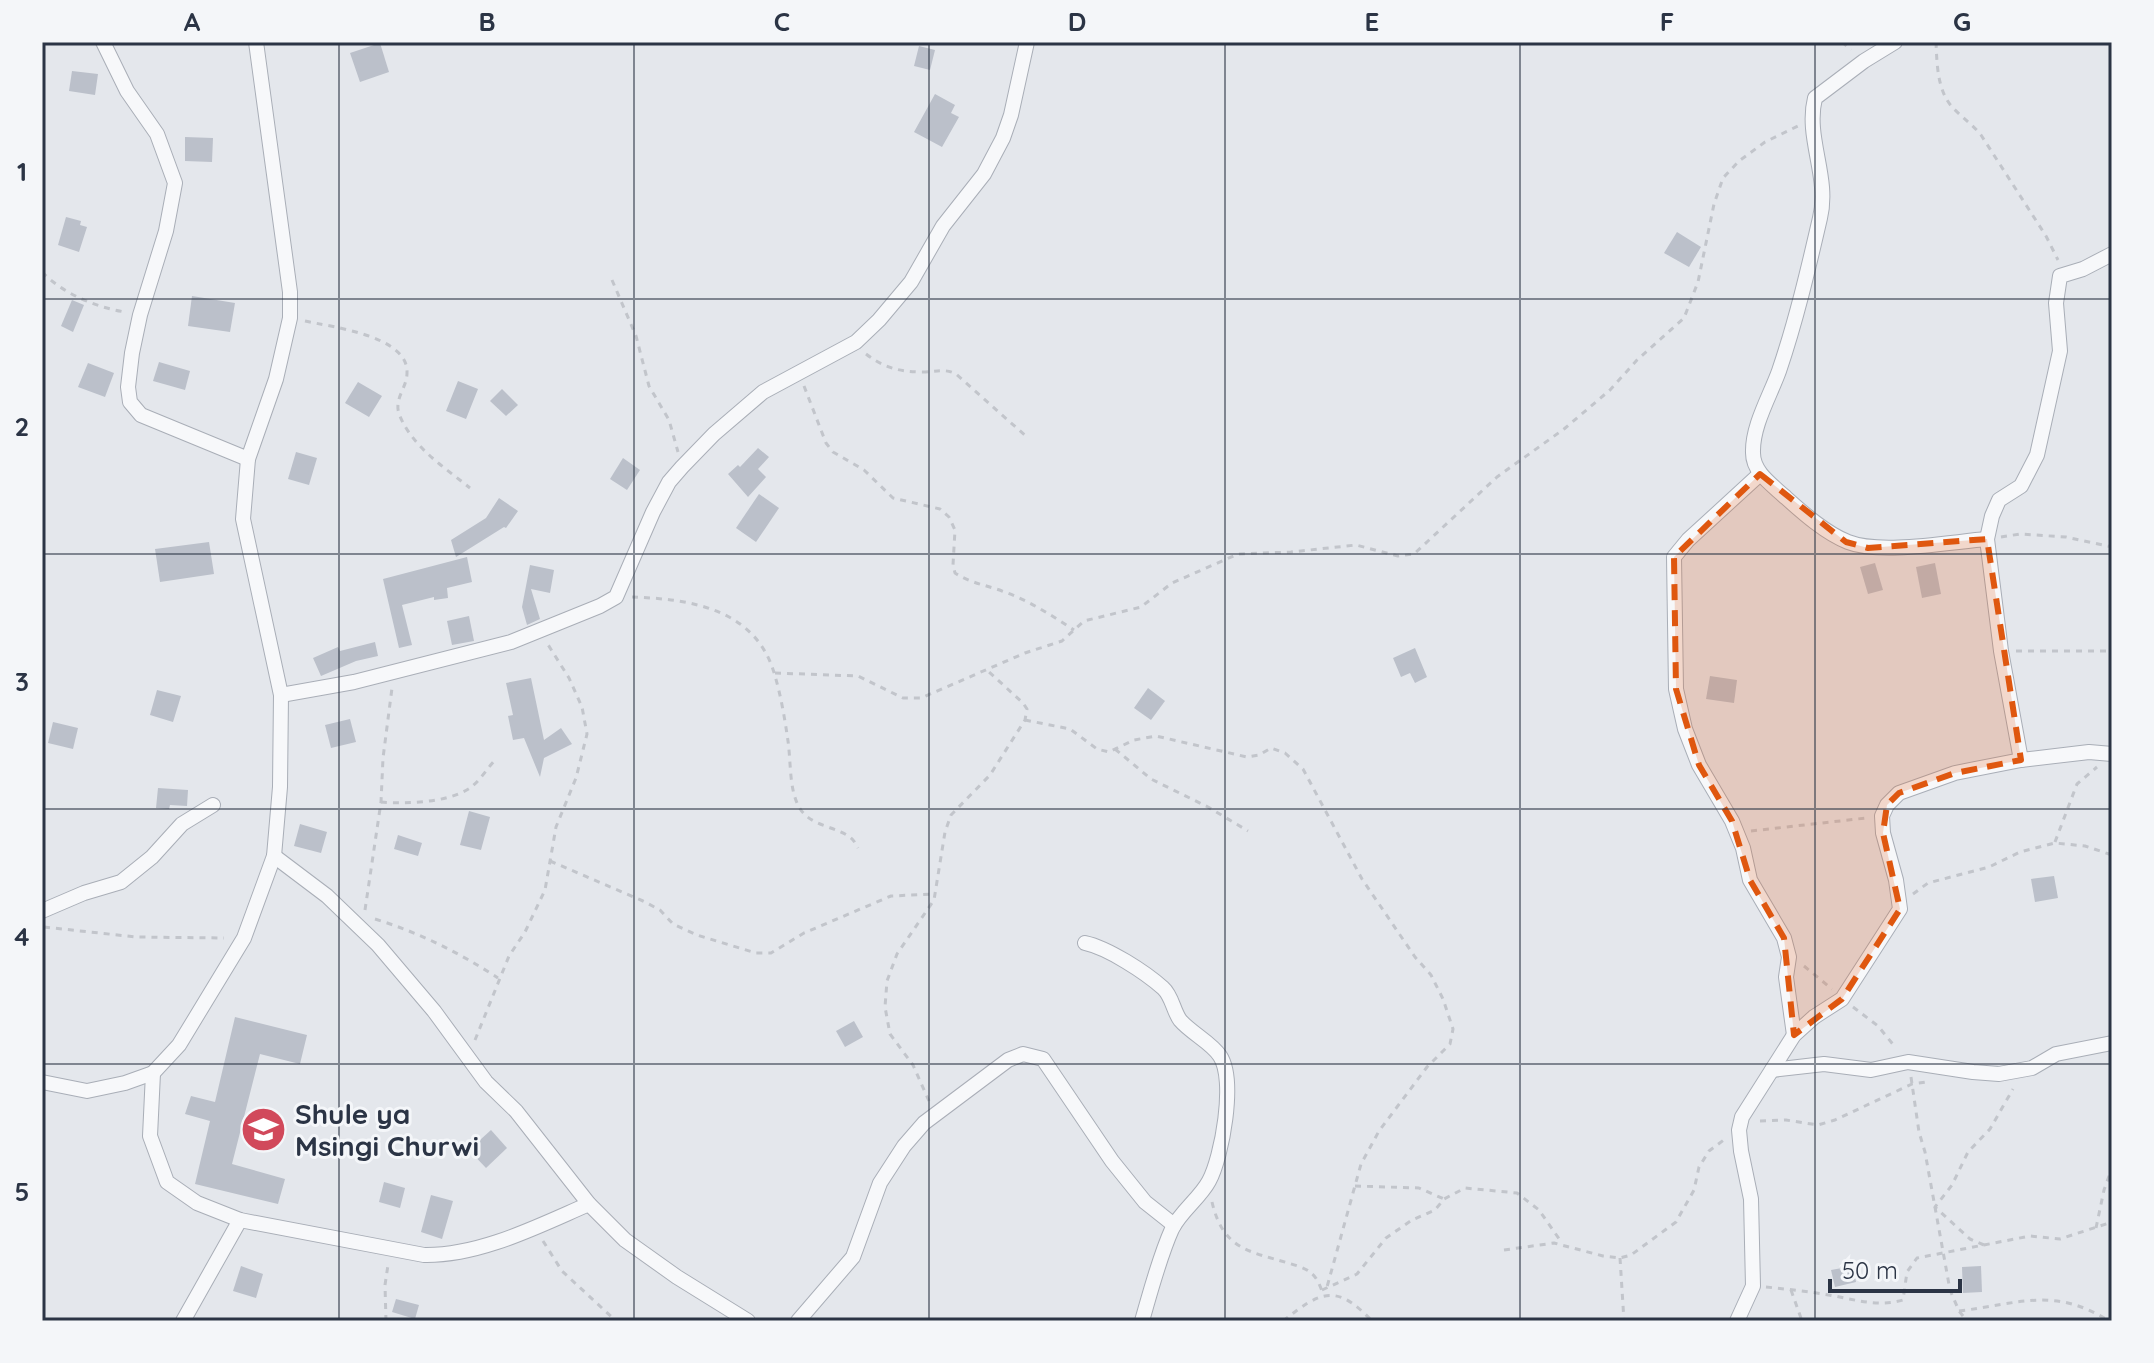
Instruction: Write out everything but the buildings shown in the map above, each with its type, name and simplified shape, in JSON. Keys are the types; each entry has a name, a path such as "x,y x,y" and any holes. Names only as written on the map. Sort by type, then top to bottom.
{"street":[{"path":"103,42 127,91 157,134 175,183 166,231 140,315 130,364 130,402 141,415 248,459"},
{"path":"42,1082 87,1091 153,1073 179,1045 244,938 274,856 280,787 281,695 243,519 248,459 276,379 290,318 283,236 256,42"},
{"path":"281,695 354,682 511,642 616,597 653,512 669,482 682,467 714,434 763,392 856,342 911,282 943,226 984,174 1003,138 1027,42"},
{"path":"1895,42 1815,98 1813,122 1823,174 1823,207 1802,300 1757,430 1752,454 1760,474 1801,512 1846,542 1868,548 1987,539"},
{"path":"2021,760 2001,651 1987,539 1999,500 2021,486 2037,455 2060,351 2056,326 2060,276 2083,269 2112,254"},
{"path":"1760,474 1688,540 1674,557 1676,689 1685,729 1699,765 1737,833 1750,880 1784,938 1789,957 1786,977 1794,1035"},
{"path":"1737,1321 1753,1286 1751,1199 1739,1130 1742,1117 1794,1035 1842,999 1900,909 1896,880 1883,833 1882,816 1887,805 1899,793 1955,773 2021,760 2089,752 2108,758"},
{"path":"42,911 84,893 121,882 152,857 182,824 213,805"},
{"path":"274,856 327,896 378,945 434,1011 486,1082 537,1135 589,1204 625,1240 748,1321"},
{"path":"1085,943 1103,947 1164,989 1178,1016 1191,1032 1221,1057 1228,1100 1225,1126 1209,1181 1174,1225 1142,1321"},
{"path":"1772,1070 1824,1064 1871,1070 1906,1062 1999,1074 2032,1068 2056,1054 2112,1043"},
{"path":"798,1321 853,1257 880,1183 904,1146 935,1116 1008,1060 1023,1054 1043,1059 1112,1161 1145,1202 1174,1225"},
{"path":"153,1073 150,1136 167,1182 197,1203 240,1220 424,1255 443,1255 535,1227 589,1204"},
{"path":"183,1321 240,1220"}],"path":[{"path":"1936,42 1943,91 1952,107 1981,135 2046,236 2057,255 2060,276"},
{"path":"775,673 858,676 903,698 921,698 1025,653 1062,641 1084,621 1141,607 1172,583 1238,554 1356,545 1398,556 1414,554 1497,477 1564,429 1610,390 1637,360 1684,318 1698,282 1714,204 1723,178 1739,161 1765,142 1813,122"},
{"path":"42,272 49,280 96,307 140,315"},
{"path":"612,280 636,336 649,386 669,420 682,467"},
{"path":"290,318 372,337 401,355 407,363 408,376 397,404 414,442 470,488"},
{"path":"856,342 881,365 892,369 950,371 956,374 1028,438"},
{"path":"797,372 826,443 833,452 864,470 893,498 940,509 949,517 955,530 955,573 966,580 1029,601 1074,630"},
{"path":"1987,539 2020,534 2066,537 2112,547"},
{"path":"616,597 659,598 708,606 726,613 745,628 762,648 775,673 800,808 819,824 851,838 858,848"},
{"path":"468,1058 499,979 545,890 556,827 576,778 587,734 576,692 540,632"},
{"path":"2001,651 2112,651"},
{"path":"935,1116 913,1065 890,1034 885,1007 887,981 897,954 934,900 945,832 951,815 990,775 1025,720 1027,709 1023,703 987,670"},
{"path":"393,672 381,802 364,915 430,938 499,979"},
{"path":"1025,720 1070,729 1097,749 1109,752 1134,740 1156,736 1247,757 1271,748 1285,753 1303,769 1362,879 1415,957 1431,975 1443,999 1453,1029 1450,1044 1427,1067 1379,1131 1361,1164 1327,1287 1283,1321"},
{"path":"1115,749 1151,779 1248,831"},
{"path":"2055,843 2077,784 2108,758"},
{"path":"381,802 411,804 470,788 496,759"},
{"path":"1737,833 1882,816"},
{"path":"1900,909 1928,883 1989,867 2020,852 2055,843 2085,846 2112,855"},
{"path":"550,861 643,901 660,910 673,924 697,935 756,953 771,953 804,933 891,896 935,894"},
{"path":"42,926 136,937 244,938"},
{"path":"1789,957 1819,976 1842,999 1878,1026 1906,1062 1950,1290 1967,1321"},
{"path":"1504,1250 1554,1243 1603,1256 1620,1258 1631,1255 1676,1222 1694,1190 1699,1167 1709,1151 1739,1130 1758,1121 1786,1120 1818,1125 1912,1084 1936,1080"},
{"path":"1935,1207 1952,1185 1968,1152 1990,1129 2013,1089"},
{"path":"2096,1228 2112,1168"},
{"path":"1209,1181 1212,1205 1227,1237 1249,1253 1311,1273 1323,1292 1349,1300 1372,1321"},
{"path":"1355,1186 1419,1188 1444,1199"},
{"path":"1327,1287 1357,1274 1386,1238 1412,1220 1435,1210 1444,1199 1465,1188 1517,1193 1539,1210 1563,1245"},
{"path":"1935,1207 1970,1239 1986,1246"},
{"path":"1753,1286 1873,1304 1896,1302 1903,1300 1907,1272 1917,1258 1945,1255 2030,1236 2060,1239 2112,1222"},
{"path":"535,1227 562,1271 616,1321"},
{"path":"386,1321 385,1285 390,1248"},
{"path":"1620,1258 1624,1321"},
{"path":"1791,1290 1802,1321"},
{"path":"1959,1311 2037,1298 2083,1306 2109,1321"}],"highlighted area":[{"path":"1760,474 1846,542 1868,548 1987,539 2021,760 1955,773 1899,793 1887,805 1883,833 1900,909 1842,999 1794,1035 1784,938 1750,880 1732,821 1699,765 1676,689 1674,557"}],"place":[{"name":"Shule ya Msingi Churwi","path":"264,1130"}]}
